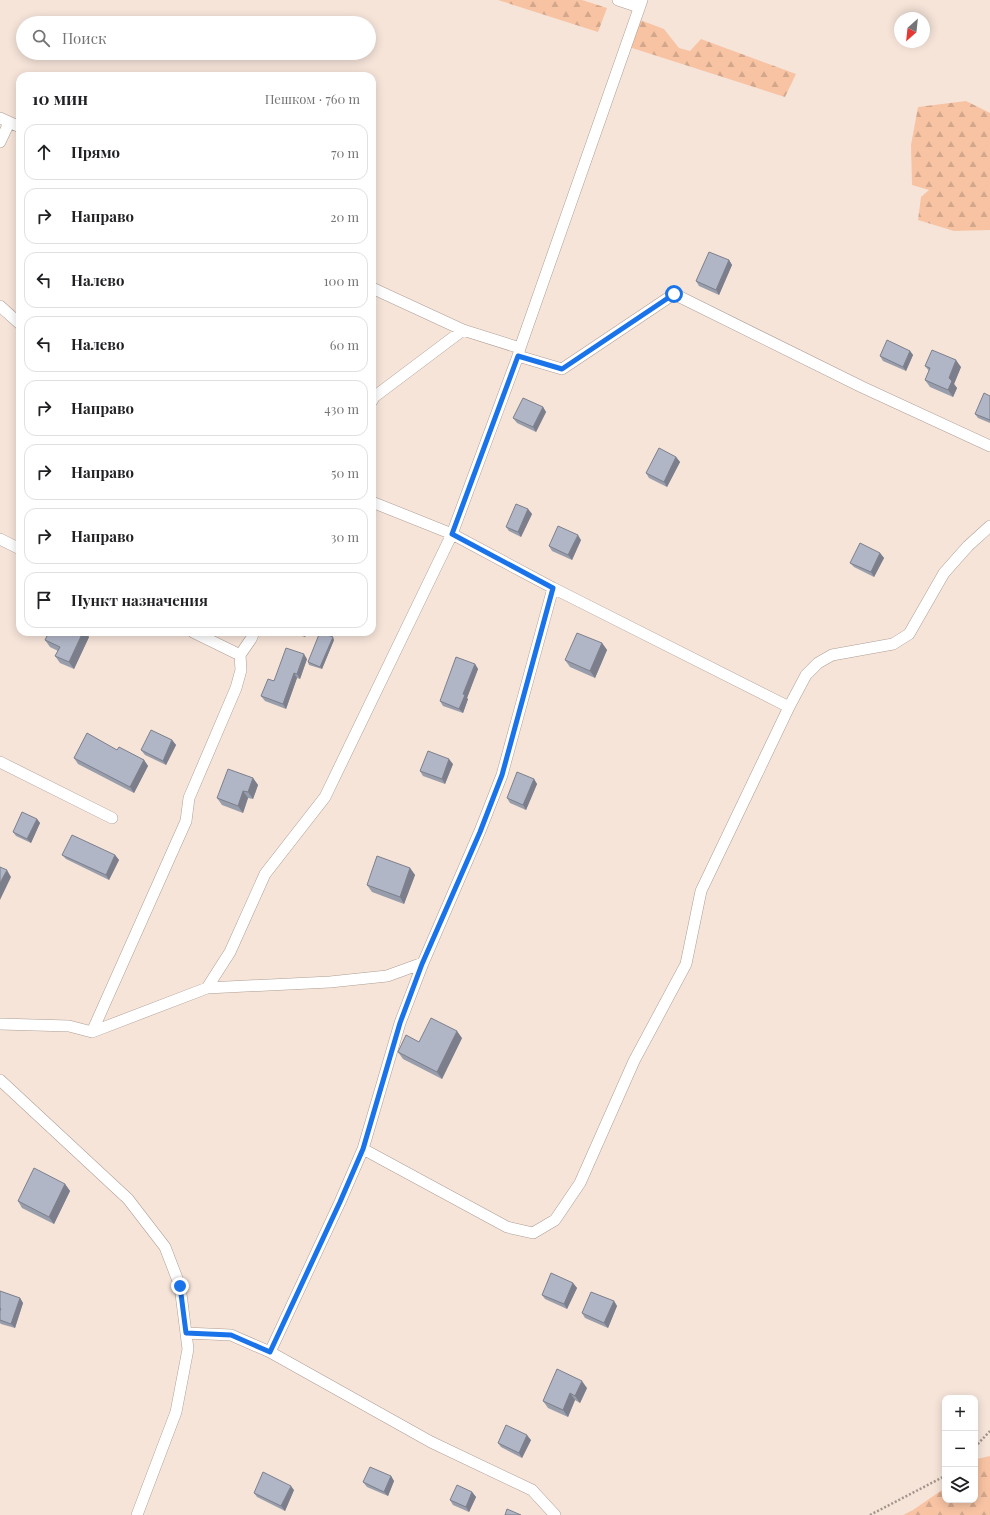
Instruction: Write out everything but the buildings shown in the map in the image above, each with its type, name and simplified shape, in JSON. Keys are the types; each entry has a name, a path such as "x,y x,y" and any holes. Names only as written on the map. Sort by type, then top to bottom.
{"street":[{"path":"207,988 230,952 265,874 325,797 452,534 519,352 640,3 618,0"},
{"path":"0,142 5,120 16,125"},
{"path":"376,290 463,330 562,369 674,294 862,387 990,446"},
{"path":"0,306 16,320"},
{"path":"376,395 463,330"},
{"path":"376,504 452,534 553,588 789,707"},
{"path":"363,1149 507,1227 533,1233 555,1220 580,1183 634,1061 686,964 701,891 789,707 806,676 818,663 832,655 893,644 909,634 944,573 968,546 990,526"},
{"path":"0,539 16,547"},
{"path":"270,1352 363,1149 400,1023 422,964 480,832 502,775 553,588"},
{"path":"201,636 240,655"},
{"path":"92,1032 186,821 189,798 236,688 241,670 240,655 252,636"},
{"path":"0,762 112,818"},
{"path":"0,1024 69,1026 92,1032 207,988 330,982 387,976 422,964"},
{"path":"0,1080 128,1199 165,1247 180,1286 188,1349 176,1412 137,1515"},
{"path":"186,1333 231,1335 270,1352 431,1442 532,1490 555,1515"}],"path":[{"path":"978,1444 990,1431"},
{"path":"870,1515 942,1478"}],"green space":[{"path":"498,0 582,0 607,8 598,32"},
{"path":"640,20 664,29 679,48 690,51 701,39 796,74 785,97 629,47"},
{"path":"966,101 990,113 990,230 954,231 918,220 921,197 929,190 912,185 911,145 918,107"},
{"path":"990,1456 990,1515 903,1515 942,1490 942,1503 978,1503 978,1459"}],"route":[{"path":"180,1286 186,1333 231,1335 270,1352 363,1149 400,1023 422,964 480,832 502,775 553,588 452,534 518,356 562,369 674,294"}]}
